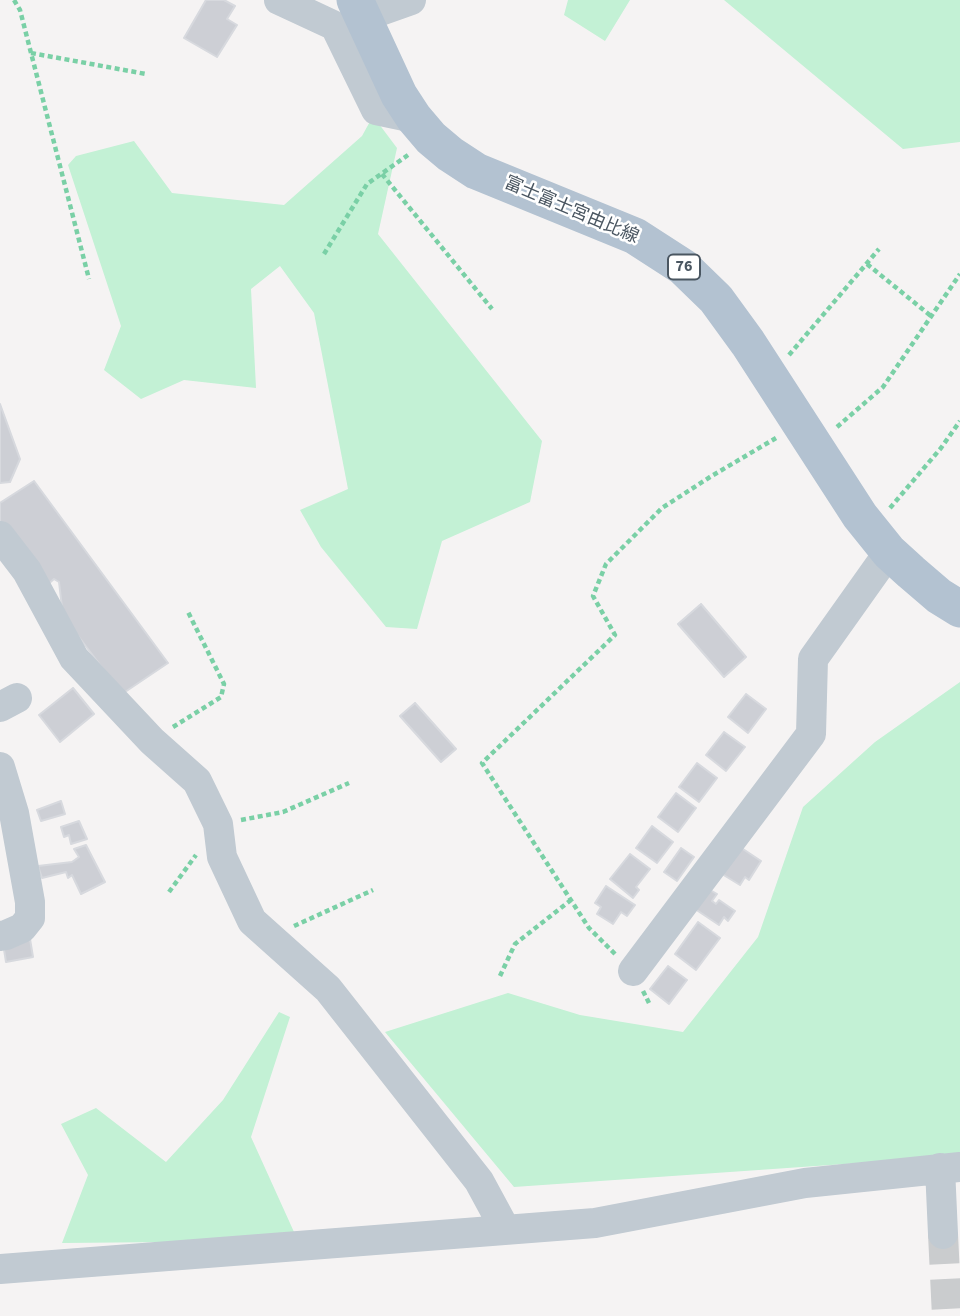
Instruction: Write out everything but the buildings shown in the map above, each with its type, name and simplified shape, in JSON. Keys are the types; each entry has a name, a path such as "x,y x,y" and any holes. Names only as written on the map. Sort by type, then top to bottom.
{"main road":[{"name":"富士富士宮由比線","path":"359,8 399,95 422,128 450,154 476,171 635,236 683,267 716,299 748,343 860,516 880,541 939,596 960,609"}],"street":[{"path":"279,0 335,26 376,110 422,128"},
{"path":"359,8 411,0"},
{"path":"0,536 27,571 74,658 152,741 197,781 218,824 222,857 252,921 328,989 479,1181 505,1229"},
{"path":"633,971 811,734 813,659 880,541"},
{"path":"0,767 14,813 30,902 30,918 22,928 0,936"},
{"path":"0,1269 595,1223 805,1183 950,1168 943,1234"}],"path":[{"path":"14,0 20,10 89,279"},
{"path":"31,53 146,74"},
{"path":"324,254 367,184 382,174 422,128"},
{"path":"382,174 492,309"},
{"path":"770,377 879,249"},
{"path":"866,264 931,316"},
{"path":"649,1003 633,971 589,928 482,763 615,635 593,596 606,565 662,508 710,477 808,435 883,387 960,274"},
{"path":"880,541 960,421"},
{"path":"152,741 222,696 224,684 187,610"},
{"path":"169,892 218,824 283,812 349,783"},
{"path":"269,937 373,890"},
{"path":"500,976 514,944 571,900"}],"green space":[{"path":"568,0 630,0 605,41 564,15"},
{"path":"724,0 960,0 960,142 903,149"},
{"path":"373,116 397,148 378,234 542,441 530,502 442,541 417,629 386,627 321,547 300,510 348,489 314,313 280,266 251,289 256,388 184,380 141,399 104,370 121,326 68,165 76,156 134,141 172,193 284,205 362,136"},
{"path":"960,682 960,1156 514,1187 385,1032 508,993 580,1015 683,1032 758,937 803,807 875,742"},
{"path":"279,1012 290,1017 251,1137 294,1232 170,1242 62,1243 88,1175 61,1124 96,1108 166,1162 223,1100"}],"tunnel":[{"path":"943,1234 947,1316"}]}
